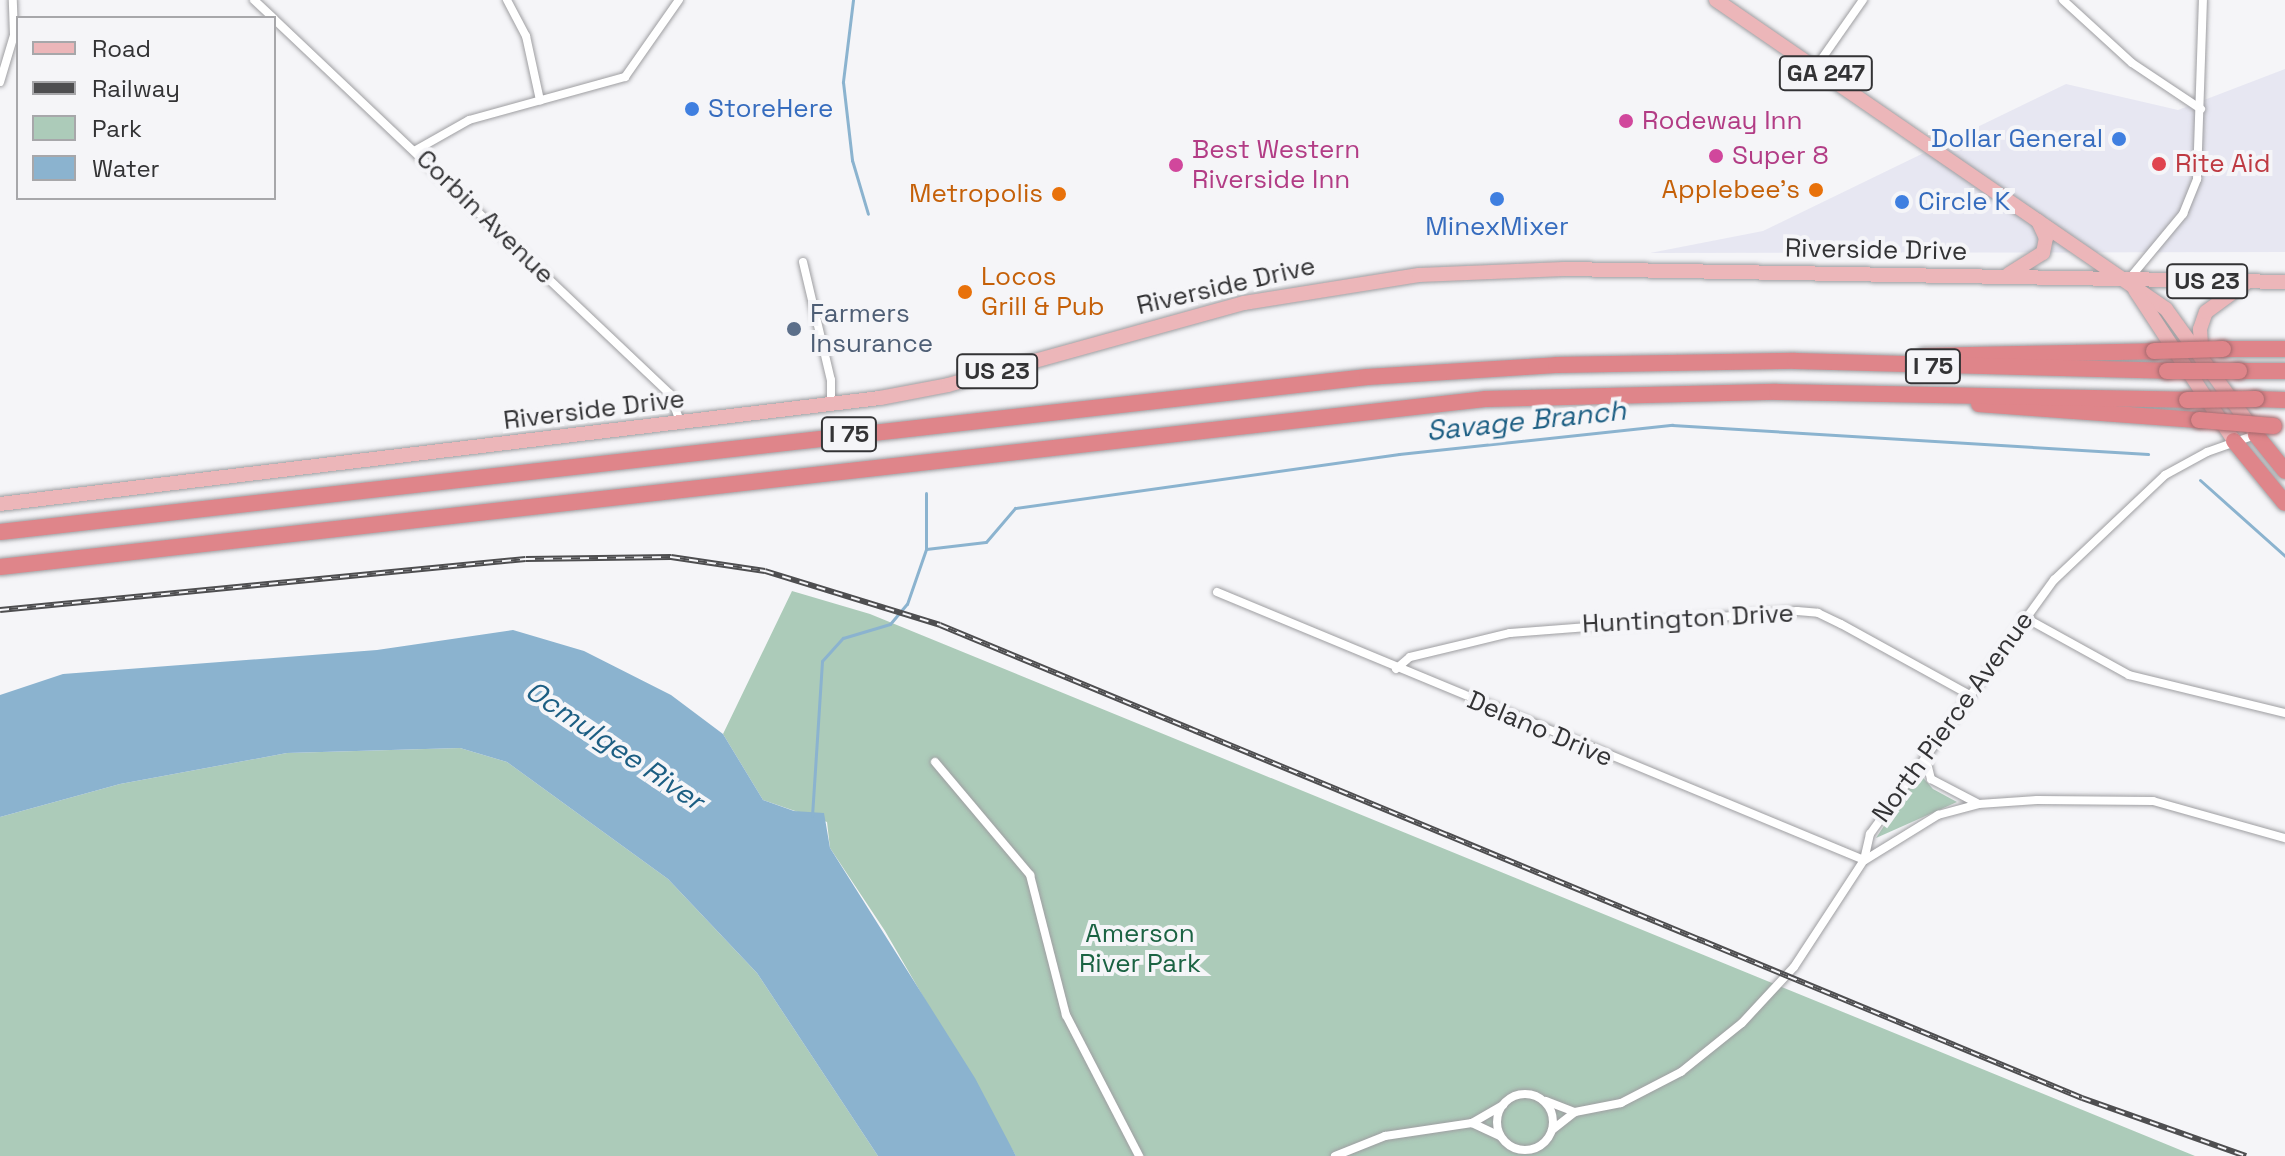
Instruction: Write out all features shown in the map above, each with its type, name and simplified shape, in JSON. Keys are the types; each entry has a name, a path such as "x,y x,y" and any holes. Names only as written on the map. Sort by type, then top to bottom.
{"highway":[{"path":"1849,361 2285,349"},
{"name":"I 75","path":"0,532 1367,377 1556,365 1849,361 2167,371 2285,371"},
{"name":"I 75","path":"0,567 1381,407 1638,393 2285,400"},
{"path":"1950,398 1998,407 2279,426"},
{"path":"2256,435 2285,471"},
{"path":"2234,441 2285,503"}],"main road":[{"name":"GA 247","path":"1716,0 2128,279 2166,309 2256,435"},
{"path":"2004,276 2033,264 2043,253 2046,238 2036,217"},
{"name":"Riverside Drive","path":"0,504 831,405 940,387 1244,303 1419,275 1564,269 2285,282"},
{"name":"GA 247","path":"2128,279 2234,441"},
{"path":"2202,358 2200,329 2206,312 2247,282"}],"street":[{"path":"0,82 14,35 13,0"},
{"name":"Corbin Avenue","path":"254,0 270,16"},
{"path":"507,0 526,36 540,100"},
{"path":"416,150 469,120 625,77 679,0"},
{"path":"1816,67 1863,0"},
{"path":"2063,0 2132,63 2201,109"},
{"path":"2128,279 2192,197 2200,163 2203,0"},
{"name":"Corbin Avenue","path":"276,22 416,150 670,394 681,424"},
{"path":"803,262 830,377 831,405"},
{"name":"North Pierce Avenue","path":"1552,1130 1575,1112 1621,1103 1657,1086 1733,1031 1794,967 1864,860 1870,834 2024,617 2149,487 2184,463 2256,435"},
{"name":"Delano Drive","path":"1217,592 1396,669 1864,860"},
{"name":"Huntington Drive","path":"1396,669 1410,657 1510,633 1797,611 1818,613 1841,624 1968,694"},
{"path":"2024,617 2129,675 2285,713"},
{"path":"1925,754 1931,779 1979,804"},
{"path":"935,762 1020,856 1030,875 1066,1015 1139,1156"},
{"path":"1864,860 1924,820 1979,804 2130,798 2285,838"},
{"path":"1335,1156 1385,1136 1472,1123 1521,1094 1575,1112"},
{"path":"1535,1156 1552,1130 1553,1119 1542,1100"},
{"path":"1500,1136 1497,1126 1503,1105"},
{"path":"1472,1123 1500,1136 1515,1152 1541,1145"}],"shaded area":[{"path":"2285,69 2285,252 1650,253 1763,231 2066,84 2178,110"}],"green space":[{"name":"Amerson River Park","path":"792,591 870,614 2195,1156 1016,1156 885,931 830,848 827,822 763,800 723,734"},
{"path":"460,748 507,762 668,879 757,973 878,1156 0,1156 0,817 120,784 287,753"},
{"path":"1919,773 1933,789 1957,802 1876,838"}],"water":[{"name":"Ocmulgee River","path":"513,630 584,651 671,695 723,734 763,800 794,811 824,813 830,848 975,1078 1016,1156 878,1156 757,973 668,879 507,762 460,748 287,753 120,784 0,817 0,695 63,674 377,650"}],"waterway":[{"path":"853,0 843,82 852,160 868,214"},
{"name":"Savage Branch","path":"926,549 986,542 1015,508 1399,454 1672,425 2148,454"},
{"name":"Savage Branch","path":"2200,480 2285,556"},
{"path":"812,816 822,661 843,638 890,624 907,604 926,549 926,493"}],"railway":[{"path":"0,610 526,559 671,557 765,571 940,625 2082,1098 2246,1156"}],"place":[{"name":"StoreHere","path":"692,109"},
{"name":"Rodeway Inn","path":"1626,121"},
{"name":"Dollar General","path":"2119,139"},
{"name":"Super 8","path":"1716,156"},
{"name":"Rite Aid","path":"2159,164"},
{"name":"Best Western Riverside Inn","path":"1176,165"},
{"name":"Applebee's","path":"1816,190"},
{"name":"Metropolis","path":"1059,194"},
{"name":"MinexMixer","path":"1497,199"},
{"name":"Circle K","path":"1902,202"},
{"name":"Locos Grill & Pub","path":"965,292"},
{"name":"Farmers Insurance","path":"794,329"}]}
